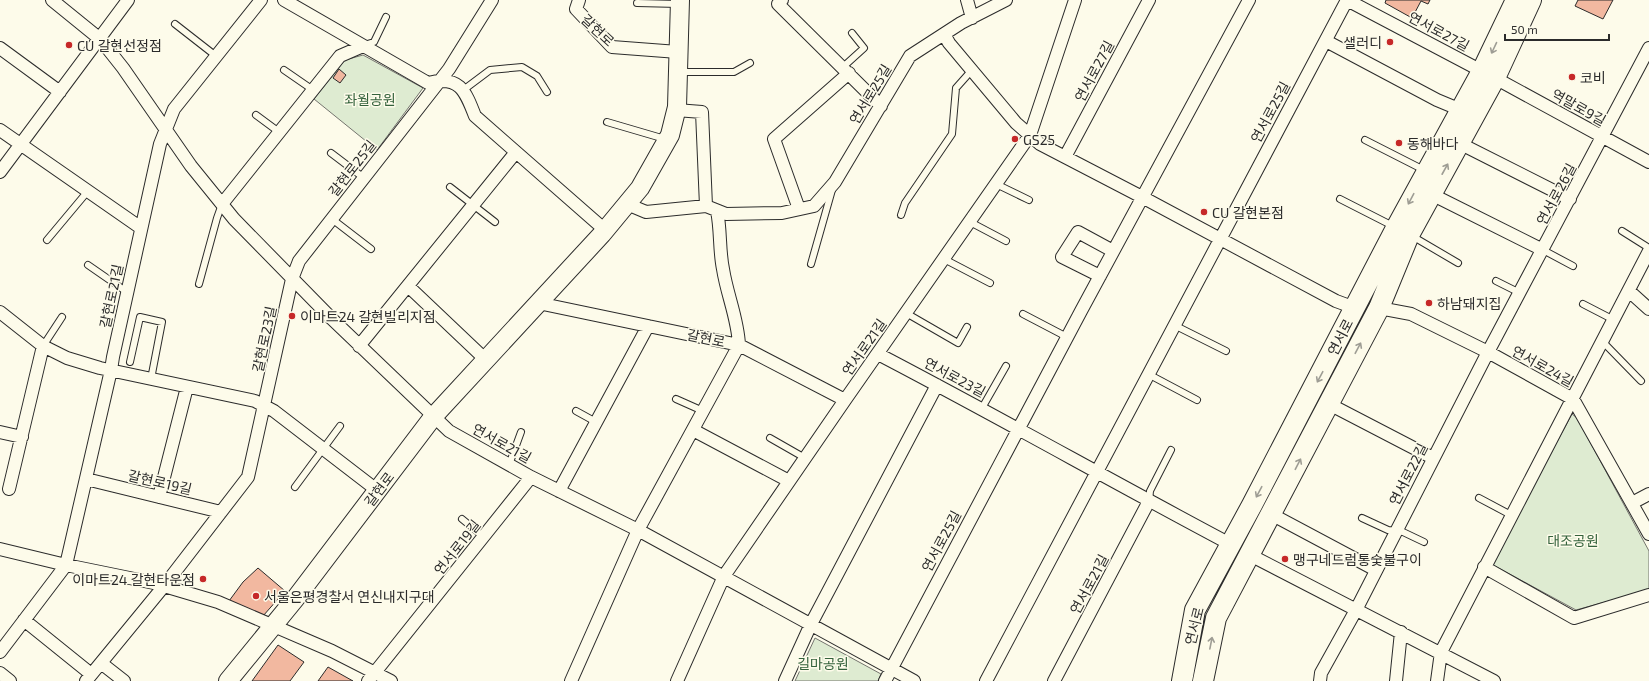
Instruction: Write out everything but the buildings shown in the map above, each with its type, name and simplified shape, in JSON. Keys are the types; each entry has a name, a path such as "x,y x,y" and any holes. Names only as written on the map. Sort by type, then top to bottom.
{"main road":[{"name":"연서로","path":"1182,681 1195,610 1232,544 1355,308 1402,231 1431,194 1459,143 1489,75 1516,0"},
{"name":"연서로","path":"1203,681 1216,618 1379,308 1402,231 1427,171 1461,110 1489,75 1531,0"},
{"name":"갈현로","path":"228,681 295,600 433,418 605,230 640,188 670,135 676,110 680,2"}],"street":[{"path":"52,0 100,39 123,68 191,166 234,219 292,279 433,418"},
{"path":"0,172 128,0"},
{"path":"0,130 141,228 160,144 174,110 261,0"},
{"path":"284,0 428,83 441,80 454,82 467,96 475,116 605,230"},
{"name":"갈현로25길","path":"292,279 299,261 450,69 492,0"},
{"name":"갈현로","path":"579,0 576,10 612,47 678,52"},
{"path":"782,0 778,4 881,106"},
{"path":"967,0 972,18"},
{"name":"연서로25길","path":"835,182 910,56 944,34 1006,0"},
{"path":"1030,135 1075,0"},
{"name":"연서로27길","path":"1065,157 1149,0"},
{"path":"1018,428 1248,0"},
{"name":"연서로25길","path":"1148,374 1347,0"},
{"name":"연서로27길","path":"1347,0 1489,75"},
{"path":"944,34 1016,123 1040,144 1220,238 1336,301 1355,308"},
{"path":"1326,41 1437,100 1461,110"},
{"path":"222,204 340,56 363,46"},
{"path":"0,48 60,92"},
{"name":"연서로26길","path":"1488,352 1649,48"},
{"path":"799,209 774,139 846,70"},
{"name":"역말로9길","path":"1489,75 1649,162"},
{"name":"갈현로","path":"538,303 739,345 738,331 722,268 720,226 712,208 702,112 676,110"},
{"name":"연서로21길","path":"845,400 1030,135"},
{"path":"1459,143 1570,199"},
{"path":"359,346 516,152"},
{"path":"627,204 646,212 712,208 726,214 782,213 814,206 835,182"},
{"path":"1431,194 1543,250"},
{"name":"갈현로21길","path":"86,479 141,228"},
{"path":"1100,276 1062,258 1078,232 1113,251"},
{"path":"1437,681 1441,652 1649,252"},
{"name":"갈현로23길","path":"264,406 292,279"},
{"path":"408,286 486,360"},
{"path":"1628,291 1649,309"},
{"name":"연서로24길","path":"1379,308 1411,314 1488,352 1573,399 1649,534"},
{"path":"0,312 43,346 67,358 111,370 255,401 274,411 378,490"},
{"path":"559,491 648,326"},
{"path":"571,681 638,530 739,345 845,400 724,576 677,681"},
{"path":"9,489 43,346"},
{"name":"연서로22길","path":"1320,681 1321,673 1356,610 1488,352"},
{"name":"연서로23길","path":"878,354 982,408 1149,501 1232,544"},
{"path":"986,681 1148,374"},
{"path":"785,681 811,624 937,385"},
{"path":"159,497 187,387"},
{"path":"1328,404 1433,458"},
{"path":"24,620 88,678 164,586 248,477 264,406"},
{"name":"연서로21길","path":"433,418 449,431 509,465 638,530 914,681"},
{"name":"연서로25길","path":"891,669 1018,428"},
{"path":"693,430 789,481"},
{"path":"0,432 22,437"},
{"name":"연서로19길","path":"372,677 531,477"},
{"path":"0,652 66,566 86,479"},
{"name":"갈현로19길","path":"86,479 221,512"},
{"path":"1632,503 1649,494"},
{"name":"연서로21길","path":"1054,681 1149,501"},
{"path":"1271,514 1376,570"},
{"path":"0,549 66,566 164,586 218,602 332,651 372,677 391,681"},
{"path":"1250,555 1441,652 1494,681"},
{"path":"1484,567 1574,618 1649,596"},
{"path":"1396,681 1401,632"},
{"path":"101,663 124,681"},
{"path":"885,681 891,669"},
{"path":"0,673 10,681"}],"lane":[{"path":"637,3 680,2"},
{"path":"363,46 374,42 386,17"},
{"path":"175,24 218,54"},
{"path":"846,70 864,48 852,33"},
{"path":"678,72 734,72 750,63"},
{"path":"462,91 490,70 522,67 537,76 547,92"},
{"path":"284,70 313,90"},
{"path":"901,214 905,203 952,134 956,88 972,70"},
{"path":"256,115 279,132"},
{"path":"607,122 667,140"},
{"path":"1365,140 1427,171"},
{"path":"331,153 364,178"},
{"path":"811,264 828,201 835,182"},
{"path":"996,184 1029,200"},
{"path":"450,187 495,222"},
{"path":"47,240 88,191"},
{"path":"1340,199 1458,262"},
{"path":"199,284 222,204"},
{"path":"332,219 371,249"},
{"path":"970,222 1006,241"},
{"path":"1622,231 1649,248"},
{"path":"1543,250 1573,266"},
{"path":"944,259 990,283"},
{"path":"88,265 127,292"},
{"path":"1496,281 1520,293"},
{"path":"1583,304 1614,320"},
{"path":"906,313 958,343 966,327"},
{"path":"1023,314 1067,337"},
{"path":"43,346 62,318"},
{"path":"130,362 140,318 162,322 151,379"},
{"path":"1174,325 1226,351"},
{"path":"1602,341 1641,381"},
{"path":"982,408 1006,366"},
{"path":"1148,374 1197,400"},
{"path":"676,399 703,411"},
{"path":"576,411 596,422"},
{"path":"295,487 340,426"},
{"path":"509,465 521,432"},
{"path":"770,438 805,458"},
{"path":"1149,501 1150,490 1171,450"},
{"path":"1479,498 1511,515"},
{"path":"1362,518 1388,530 1403,532 1424,542"},
{"path":"462,519 484,536"}],"green space":[{"name":"좌월공원","path":"363,55 423,88 377,150 314,99 345,60"},
{"name":"대조공원","path":"1572,414 1577,418 1649,551 1649,590 1576,610 1491,564"},
{"name":"길마공원","path":"815,638 881,674 878,681 795,681"}],"place":[{"name":"샐러디","path":"1390,42"},
{"name":"CU 갈현선정점","path":"69,45"},
{"name":"코비","path":"1572,77"},
{"name":"GS25","path":"1015,139"},
{"name":"동해바다","path":"1399,143"},
{"name":"CU 갈현본점","path":"1204,212"},
{"name":"하남돼지집","path":"1429,303"},
{"name":"이마트24 갈현빌리지점","path":"292,316"},
{"name":"맹구네드럼통숯불구이","path":"1285,559"},
{"name":"이마트24 갈현타운점","path":"203,579"},
{"name":"서울은평경찰서 연신내지구대","path":"256,596"}]}
